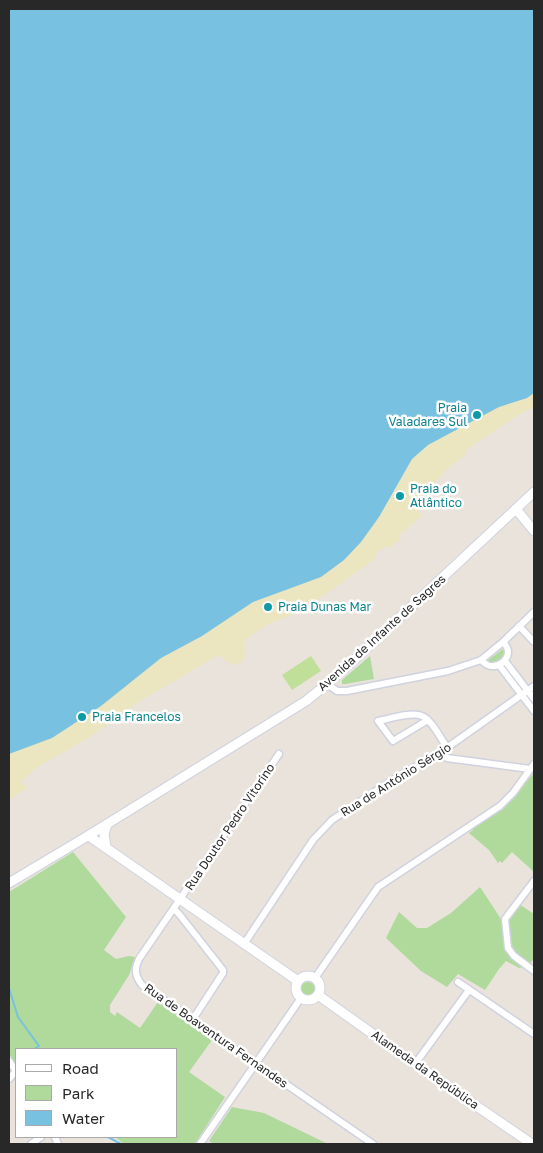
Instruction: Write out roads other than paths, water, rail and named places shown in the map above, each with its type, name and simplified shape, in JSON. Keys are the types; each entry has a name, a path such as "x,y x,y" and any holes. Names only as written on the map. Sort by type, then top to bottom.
{"main road":[{"name":"Avenida de Infante de Sagres","path":"9,884 306,700 377,640 534,492"},
{"path":"516,509 534,531"},
{"path":"106,847 104,834 107,824"},
{"path":"89,836 298,981"},
{"path":"306,976 315,978 319,982 320,991 315,998 306,1000 298,995 296,986 298,981 306,976"},
{"name":"Alameda da República","path":"318,995 532,1144"}],"street":[{"path":"327,684 337,691 347,691 448,672 482,660 534,612"},
{"path":"519,626 534,642"},
{"path":"482,660 489,666 502,663 508,654 508,650 503,642"},
{"path":"502,663 534,699"},
{"path":"502,663 534,711"},
{"name":"Rua de António Sérgio","path":"244,944 313,840 332,820 391,780 441,752 534,686"},
{"path":"428,720 393,741 378,721 415,714 423,716 428,720 447,747"},
{"path":"315,978 378,887 500,806 513,793 532,766 447,758 441,752"},
{"name":"Rua Doutor Pedro Vitorino","path":"180,899 279,754"},
{"path":"534,881 505,919 508,948 514,956 534,971"},
{"name":"Rua de Boaventura Fernandes","path":"180,899 136,965 138,979 142,985 373,1144"},
{"path":"174,910 224,973 193,1019"},
{"path":"458,982 534,1034"},
{"path":"415,1064 469,990"},
{"path":"200,1144 302,998"}],"water":[{"path":"9,9 534,9 534,393 527,398 499,407 428,445 412,459 379,517 361,542 344,560 321,577 253,602 202,636 161,658 101,706 52,738 9,754"}],"waterway":[{"path":"9,988 18,1017 39,1046 36,1048"},
{"path":"110,1138 121,1144"}],"place":[{"name":"Praia Valadares Sul","path":"477,415"},
{"name":"Praia do Atlântico","path":"400,496"},
{"name":"Praia Dunas Mar","path":"268,607"},
{"name":"Praia Francelos","path":"82,717"}]}
